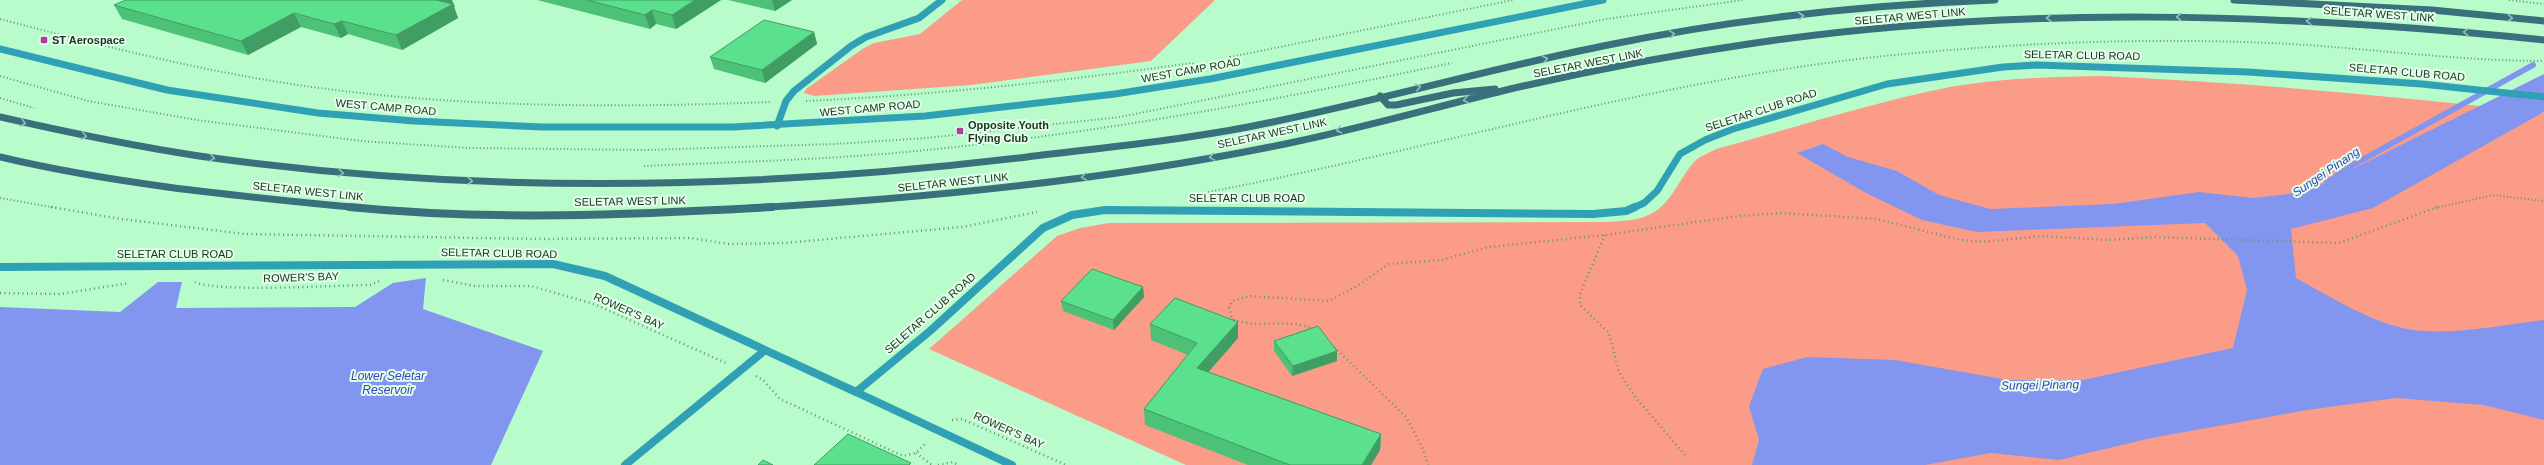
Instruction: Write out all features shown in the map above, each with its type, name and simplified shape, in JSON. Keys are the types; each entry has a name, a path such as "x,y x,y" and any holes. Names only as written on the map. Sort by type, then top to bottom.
{"main road":[{"name":"SELETAR WEST LINK","path":"0,117 154,150 286,169 410,178 540,184 695,182 942,168 1042,156 1244,127 1660,35 1781,18 1872,8 1995,0"},
{"name":"SELETAR WEST LINK","path":"2234,0 2432,10 2544,21"},
{"name":"SELETAR WEST LINK","path":"0,157 115,180 219,194 388,210 509,214 670,213 847,203 1064,181 1257,150 1517,88 1674,57 1787,39 1889,28 2000,20 2079,17 2190,17 2322,21 2505,35 2544,40"},
{"path":"1380,96 1388,105 1396,106 1453,93 1517,88"}],"street":[{"path":"777,126 786,102 794,90 851,46 866,37 919,18 942,0"},
{"name":"WEST CAMP ROAD","path":"0,49 90,74 192,95 280,108 374,118 574,129 777,126 891,118 1147,90 1210,79 1603,0"},
{"name":"SELETAR CLUB ROAD","path":"0,267 553,264 604,276 764,351 856,392 930,331 1043,228 1070,215 1105,210 1593,214 1626,211 1644,203 1657,191 1680,154 1705,140 1768,119 1887,84 2003,67 2036,65 2196,70 2422,84 2544,97"},
{"path":"625,465 764,351"},
{"path":"856,392 1012,465"}],"path":[{"path":"1234,65 1230,57 1513,0"},
{"path":"2509,0 2544,4"},
{"path":"0,19 164,60 233,74 308,86 407,97 514,104 672,106 786,102 875,97 1108,75 1192,63 1202,69"},
{"path":"1318,331 1295,324 1241,323 1232,319 1229,308 1232,301 1249,296 1329,301 1357,286 1389,264 1441,260 1489,247 1605,235 1676,223 1782,213 1876,219 1968,241 1983,242 2042,236 2108,240 2154,237 2339,243 2440,206 2494,195 2544,201"},
{"path":"1605,235 1580,294 1580,305 1609,333 1619,372 1636,398 1685,455"},
{"name":"ROWER'S BAY","path":"440,274 445,282 476,286 531,286 594,304 763,380 780,399 903,456 916,453 939,430 953,419 962,419 1066,465"},
{"name":"ROWER'S BAY","path":"191,277 202,286 258,288 289,285 370,285 382,281"},
{"path":"0,294 61,294 134,282"},
{"path":"1329,342 1406,417 1423,449 1428,465"},
{"path":"916,453 932,465"},
{"path":"938,465 953,462 958,465"}],"shaded area":[{"path":"962,0 1215,0 1151,61 971,85 814,96 804,93 806,89 864,48 874,43 920,34"},
{"path":"2103,76 2214,82 2324,91 2544,113 2544,465 1186,465 929,349 1057,236 1080,228 1109,223 1607,222 1633,220 1651,214 1659,208 1666,202 1695,161 1716,149 1862,108 1950,87 2007,80"}],"water":[{"path":"2544,74 2544,112 2373,208 2291,229 2296,278 2344,305 2383,322 2411,330 2449,331 2489,328 2544,320 2544,420 2484,405 2396,398 2307,410 2151,438 2059,460 1991,453 1925,465 1752,465 1759,440 1749,406 1763,369 1807,357 1895,360 2008,380 2082,380 2233,348 2247,290 2238,256 2205,223 1977,232 1922,220 1866,193 1797,153 1823,144 1848,157 1897,171 1939,195 1990,209 2113,204 2199,192 2253,198 2306,192"},
{"name":"Lower Seletar Reservoir","path":"426,278 423,309 543,351 491,465 0,465 0,307 120,312 158,282 182,282 176,308 355,307 393,283"}],"building":[{"path":"126,0 436,0 453,4 396,35 342,21 334,24 294,13 241,41 114,5"},
{"path":"587,0 695,0 672,15 652,10 645,15"},
{"path":"764,20 814,32 762,70 710,57"},
{"path":"1092,269 1143,287 1113,320 1061,301"},
{"path":"1175,298 1238,322 1197,368 1381,434 1362,465 1290,465 1144,409 1197,343 1150,324"},
{"path":"1318,326 1337,351 1293,366 1274,341"},
{"path":"848,434 911,463 909,465 814,465"},
{"path":"763,460 773,465 758,465"}],"waterway":[{"name":"Sungei Pinang","path":"2327,183 2353,165 2533,65"}],"place":[{"name":"ST Aerospace","path":"44,40"},
{"name":"Opposite Youth Flying Club","path":"960,131"}]}
